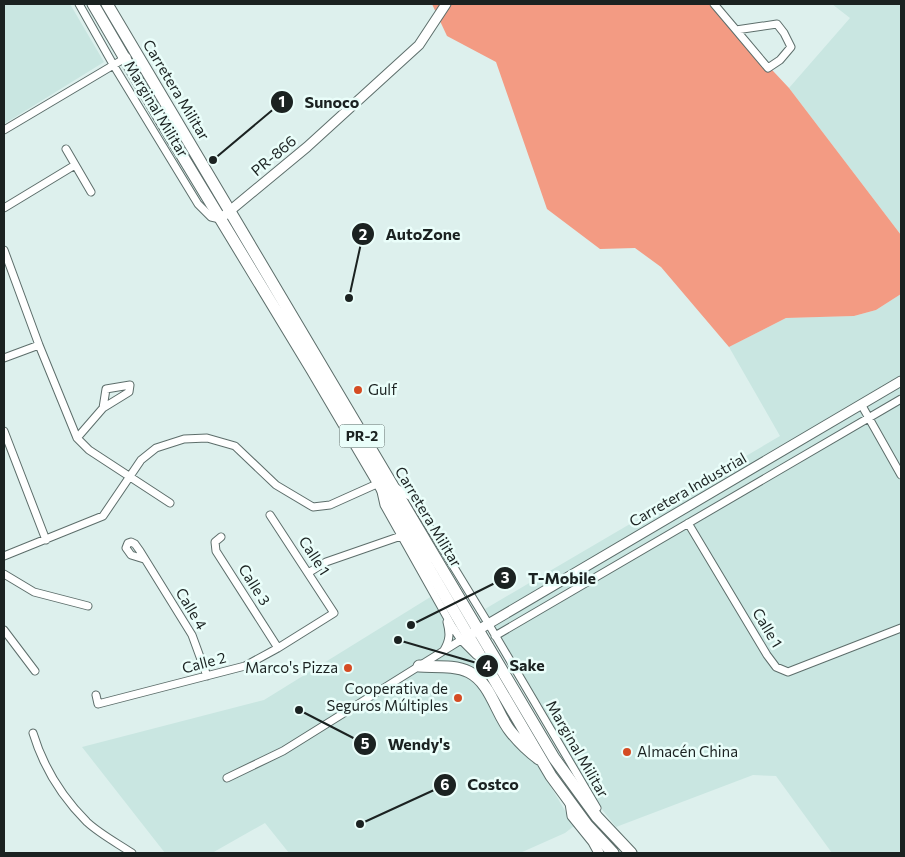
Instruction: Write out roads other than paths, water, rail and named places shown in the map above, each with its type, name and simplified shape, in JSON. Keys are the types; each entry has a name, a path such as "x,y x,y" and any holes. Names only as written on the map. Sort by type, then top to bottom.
{"main road":[{"name":"Carretera Militar","path":"93,4 124,59 379,483 558,788 613,853"},
{"name":"Carretera Militar","path":"107,4 391,484 469,635 582,798 612,834 631,853"},
{"path":"419,666 460,669 474,675 482,683 510,732 527,751 544,763"}],"street":[{"name":"Marginal Militar","path":"79,4 114,66 198,204 211,217 220,219"},
{"name":"PR-866","path":"220,219 307,147 419,45 446,4"},
{"path":"714,4 768,68 780,60 791,46 777,24 736,30"},
{"path":"4,130 114,66 135,51"},
{"path":"66,149 91,192"},
{"path":"4,208 75,166"},
{"path":"4,250 39,345 77,438 88,450 170,503"},
{"path":"4,358 39,345"},
{"name":"Carretera Industrial","path":"469,635 901,381"},
{"path":"495,636 901,399"},
{"path":"861,404 901,475"},
{"path":"77,438 103,408"},
{"path":"4,431 46,540"},
{"path":"4,556 102,516 141,460 156,448 184,440 207,438 235,446 276,485 313,507 330,505 379,483 384,505 446,614 469,635 283,750 227,778"},
{"name":"Marginal Militar","path":"391,484 411,497 488,623 612,834"},
{"name":"Calle 1","path":"270,515 334,613"},
{"name":"Calle 1","path":"688,523 776,667 788,672 901,628"},
{"name":"Calle 3","path":"221,536 215,542 216,551 278,648"},
{"path":"308,573 326,562 401,536"},
{"name":"Calle 4","path":"144,559 192,635 207,676"},
{"path":"4,574 34,592 88,606"},
{"name":"Calle 2","path":"96,695 98,704 245,666 334,613"},
{"path":"443,651 450,635 446,614"},
{"path":"5,635 35,672"},
{"path":"33,733 39,754 68,801 88,823 132,853"},
{"path":"570,803 572,816 593,842 599,853"}],"place":[{"name":"Sunoco","path":"213,160"},
{"name":"AutoZone","path":"349,298"},
{"name":"Gulf","path":"358,390"},
{"name":"T-Mobile","path":"411,625"},
{"name":"Sake","path":"398,640"},
{"name":"Marco's Pizza","path":"348,668"},
{"name":"Cooperativa de Seguros Múltiples","path":"458,698"},
{"name":"Wendy's","path":"299,710"},
{"name":"Almacén China","path":"627,752"},
{"name":"Costco","path":"360,824"}]}
